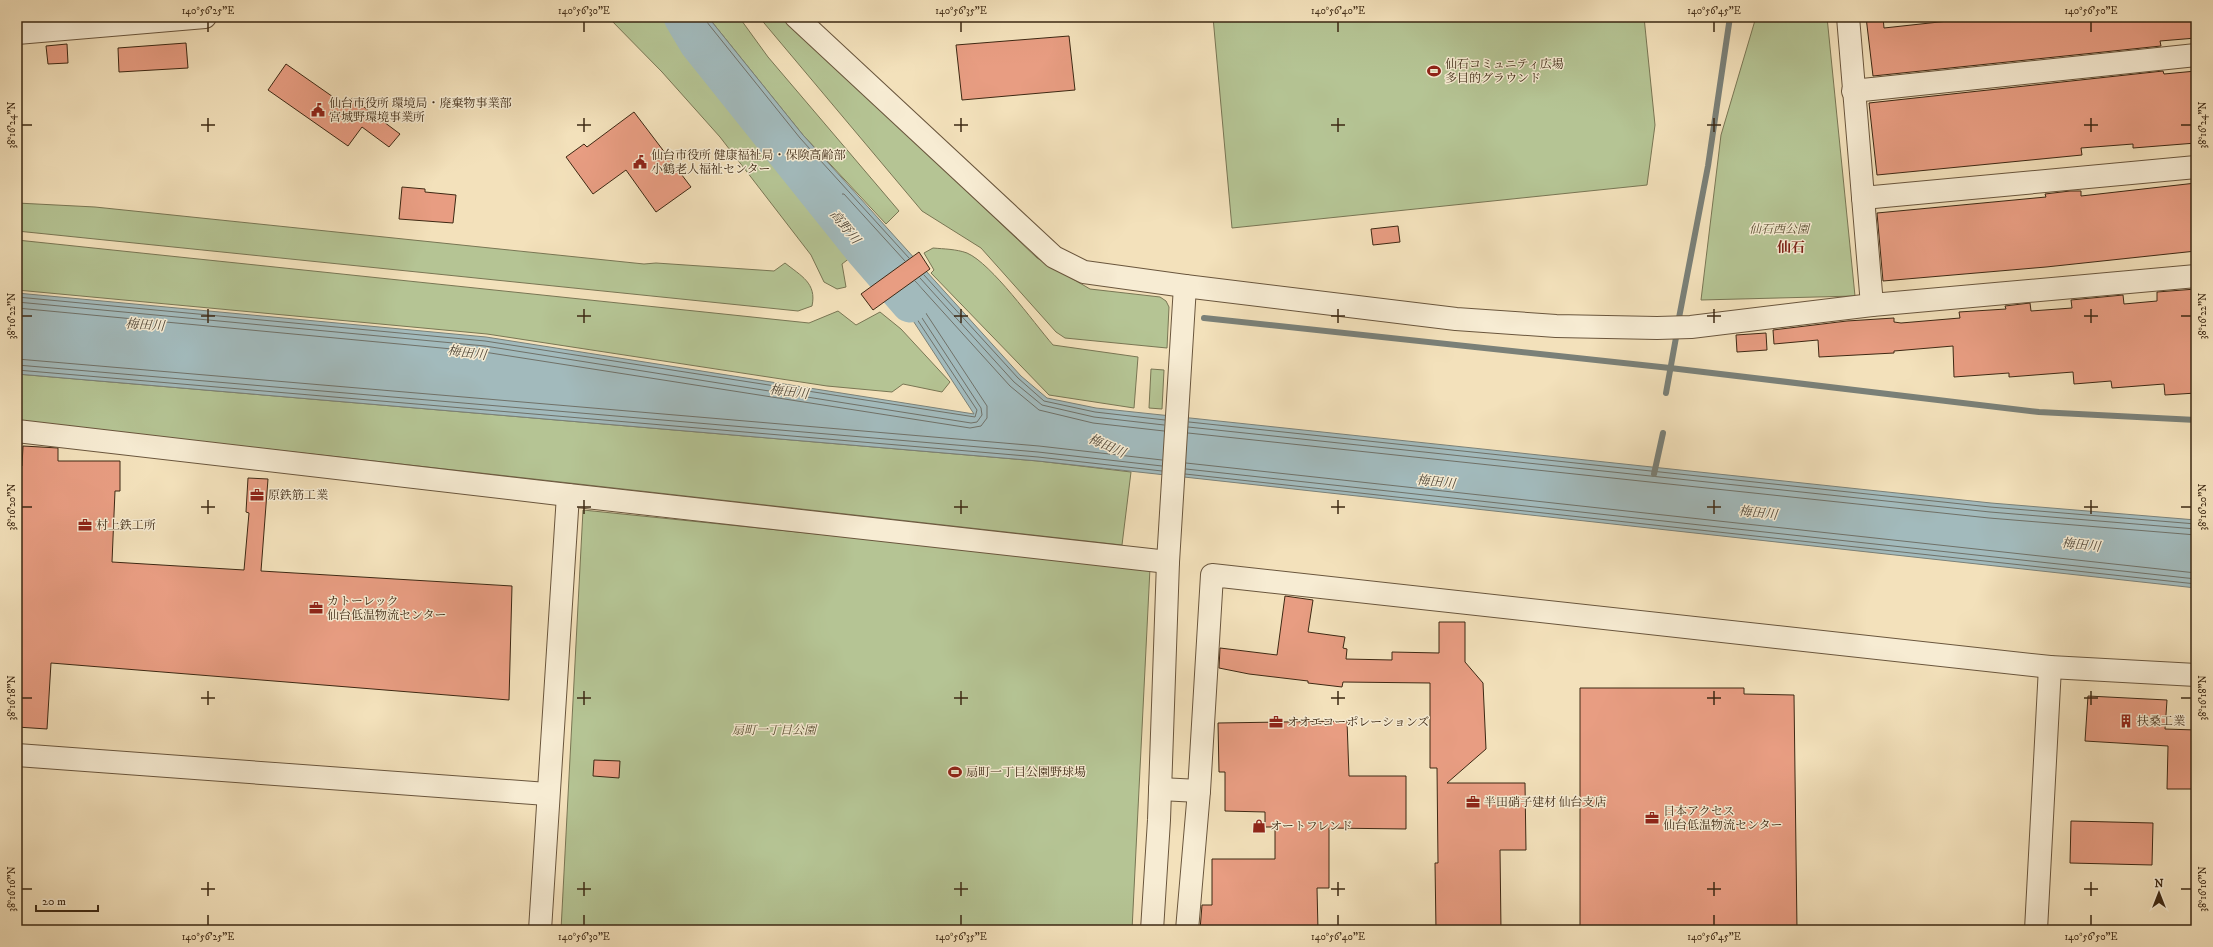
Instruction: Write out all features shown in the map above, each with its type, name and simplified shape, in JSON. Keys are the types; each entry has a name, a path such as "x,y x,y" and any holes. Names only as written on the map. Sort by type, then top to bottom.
{"street":[{"path":"17,33 205,17"},
{"path":"796,17 1054,257 1084,272 1185,286 1456,319 1556,326 1657,328 1691,327 1872,305 2196,276"},
{"path":"1848,17 1872,305"},
{"path":"1853,91 2196,56"},
{"path":"1862,198 2196,166"},
{"path":"1152,930 1160,789 1168,562 1185,286"},
{"path":"17,431 568,495 1168,562"},
{"path":"540,930 547,794 568,495"},
{"path":"1188,930 1199,791 1212,575 2050,667 2196,675"},
{"path":"2036,930 2050,667"},
{"path":"17,755 547,794"},
{"path":"1160,789 1199,791"}],"green space":[{"path":"608,17 678,17 693,43 859,251 842,264 846,287 837,289 824,282 811,255 720,137 662,72"},
{"path":"708,17 739,17 768,57 899,211 886,224 803,135"},
{"path":"759,17 784,17 1037,258 1090,289 1160,297 1166,301 1169,307 1167,348 1065,338 1056,332 981,248 922,211"},
{"name":"仙石コミュニティ広場 多目的グラウンド","path":"1213,17 1644,17 1655,125 1647,185 1232,228"},
{"name":"仙石西公園","path":"1756,17 1827,17 1855,296 1701,300 1721,135"},
{"path":"17,203 95,207 644,264 656,263 774,271 785,263 802,276 810,286 813,298 812,306 798,311 17,231"},
{"path":"17,240 809,323 838,311 856,325 880,312 901,329 950,382 942,392 903,384 892,392 827,386 487,334 17,290"},
{"path":"933,248 950,249 967,253 977,259 1012,294 1053,345 1138,357 1134,408 1049,395 931,273 934,270 924,253"},
{"path":"1151,369 1164,370 1162,409 1149,408"},
{"path":"17,374 1038,461 1131,472 1122,545 17,421"},
{"name":"扇町一丁目公園","path":"583,510 1150,568 1132,930 561,930"}],"water":[{"name":"梅田川","path":"687,17 708,17 803,135 1021,376 1047,398 1096,408 1991,503 2196,520 2196,588 1038,461 17,374 17,293 486,337 974,414 842,212 708,50"}],"building":[{"path":"1866,17 1883,17 1884,28 1985,17 2196,17 2196,38 2160,41 2161,46 1873,76"},
{"path":"1069,36 1075,90 962,100 956,45"},
{"path":"186,43 188,68 119,72 118,48"},
{"path":"67,44 68,63 48,64 46,46"},
{"path":"286,64 346,106 352,98 400,134 389,147 362,127 348,146 268,90"},
{"path":"2163,71 2164,74 2196,71 2196,143 2133,148 2133,144 2081,148 2082,155 1877,175 1869,103"},
{"path":"634,112 691,187 656,212 626,170 593,194 566,157 584,144 587,147"},
{"path":"2196,183 2196,251 2046,267 1883,281 1877,213 2046,197 2045,194 2070,191 2081,191 2081,196"},
{"path":"402,187 425,189 425,192 456,195 453,223 399,219"},
{"path":"1398,226 1400,242 1373,245 1371,229"},
{"path":"919,252 930,269 873,310 861,294"},
{"path":"2196,289 2196,308 2194,308 2196,393 2165,395 2164,384 2112,388 2111,381 2074,384 2073,372 2009,377 2009,373 1954,377 1953,346 1894,351 1894,353 1819,357 1818,340 1774,344 1773,330 1847,321 1894,318 1894,322 1901,323 1960,318 1959,312 2006,309 2005,306 2030,303 2031,311 2072,308 2071,300 2123,295 2124,304 2157,301 2157,292"},
{"path":"1766,333 1767,350 1737,352 1736,335"},
{"path":"23,446 58,448 58,461 120,461 120,491 115,491 112,562 244,570 249,513 246,512 248,478 268,479 261,571 512,586 509,700 51,663 47,729 17,727 17,506 19,466 22,466"},
{"path":"1285,596 1313,600 1308,632 1345,637 1343,648 1347,649 1346,659 1392,660 1392,652 1439,653 1439,622 1465,622 1465,662 1483,683 1486,749 1447,783 1525,783 1526,850 1500,850 1501,930 1436,930 1435,863 1438,863 1437,768 1430,768 1430,683 1343,682 1342,687 1308,683 1308,681 1249,674 1219,668 1220,648 1277,655"},
{"path":"1580,688 1744,688 1744,694 1794,695 1797,930 1580,930"},
{"name":"扶桑工業","path":"2088,696 2167,700 2165,729 2196,730 2196,789 2167,789 2168,746 2085,741"},
{"path":"1347,721 1349,776 1406,776 1406,829 1329,828 1329,888 1317,888 1318,930 1200,930 1202,905 1212,905 1212,859 1275,859 1275,827 1265,827 1265,812 1225,811 1225,772 1219,772 1218,723"},
{"path":"594,760 620,761 619,778 593,776"},
{"path":"2071,821 2153,823 2152,865 2070,863"}],"waterway":[{"name":"高野川","path":"682,17 698,44 863,250 910,304"},
{"path":"1678,323 1708,166 1730,17"},
{"path":"1204,318 1670,368 2039,412 2196,420"},
{"path":"1666,393 1677,332"},
{"path":"1654,474 1663,433"}],"place":[{"name":"仙石コミュニティ広場 多目的グラウンド","path":"1434,71"},
{"name":"仙台市役所 環境局・廃棄物事業部 宮城野環境事業所","path":"318,110"},
{"name":"仙台市役所 健康福祉局・保険高齢部 小鶴老人福祉センター","path":"640,162"},
{"name":"原鉄筋工業","path":"257,495"},
{"name":"村上鉄工所","path":"85,525"},
{"name":"カトーレック 仙台低温物流センター","path":"316,608"},
{"name":"扶桑工業","path":"2126,721"},
{"name":"オオエコーポレーションズ","path":"1276,722"},
{"name":"扇町一丁目公園野球場","path":"955,772"},
{"name":"半田硝子建材 仙台支店","path":"1473,802"},
{"name":"日本アクセス 仙台低温物流センター","path":"1652,818"},
{"name":"オートフレンド","path":"1259,826"}],"district":[{"name":"仙石","path":"1791,248"}]}
